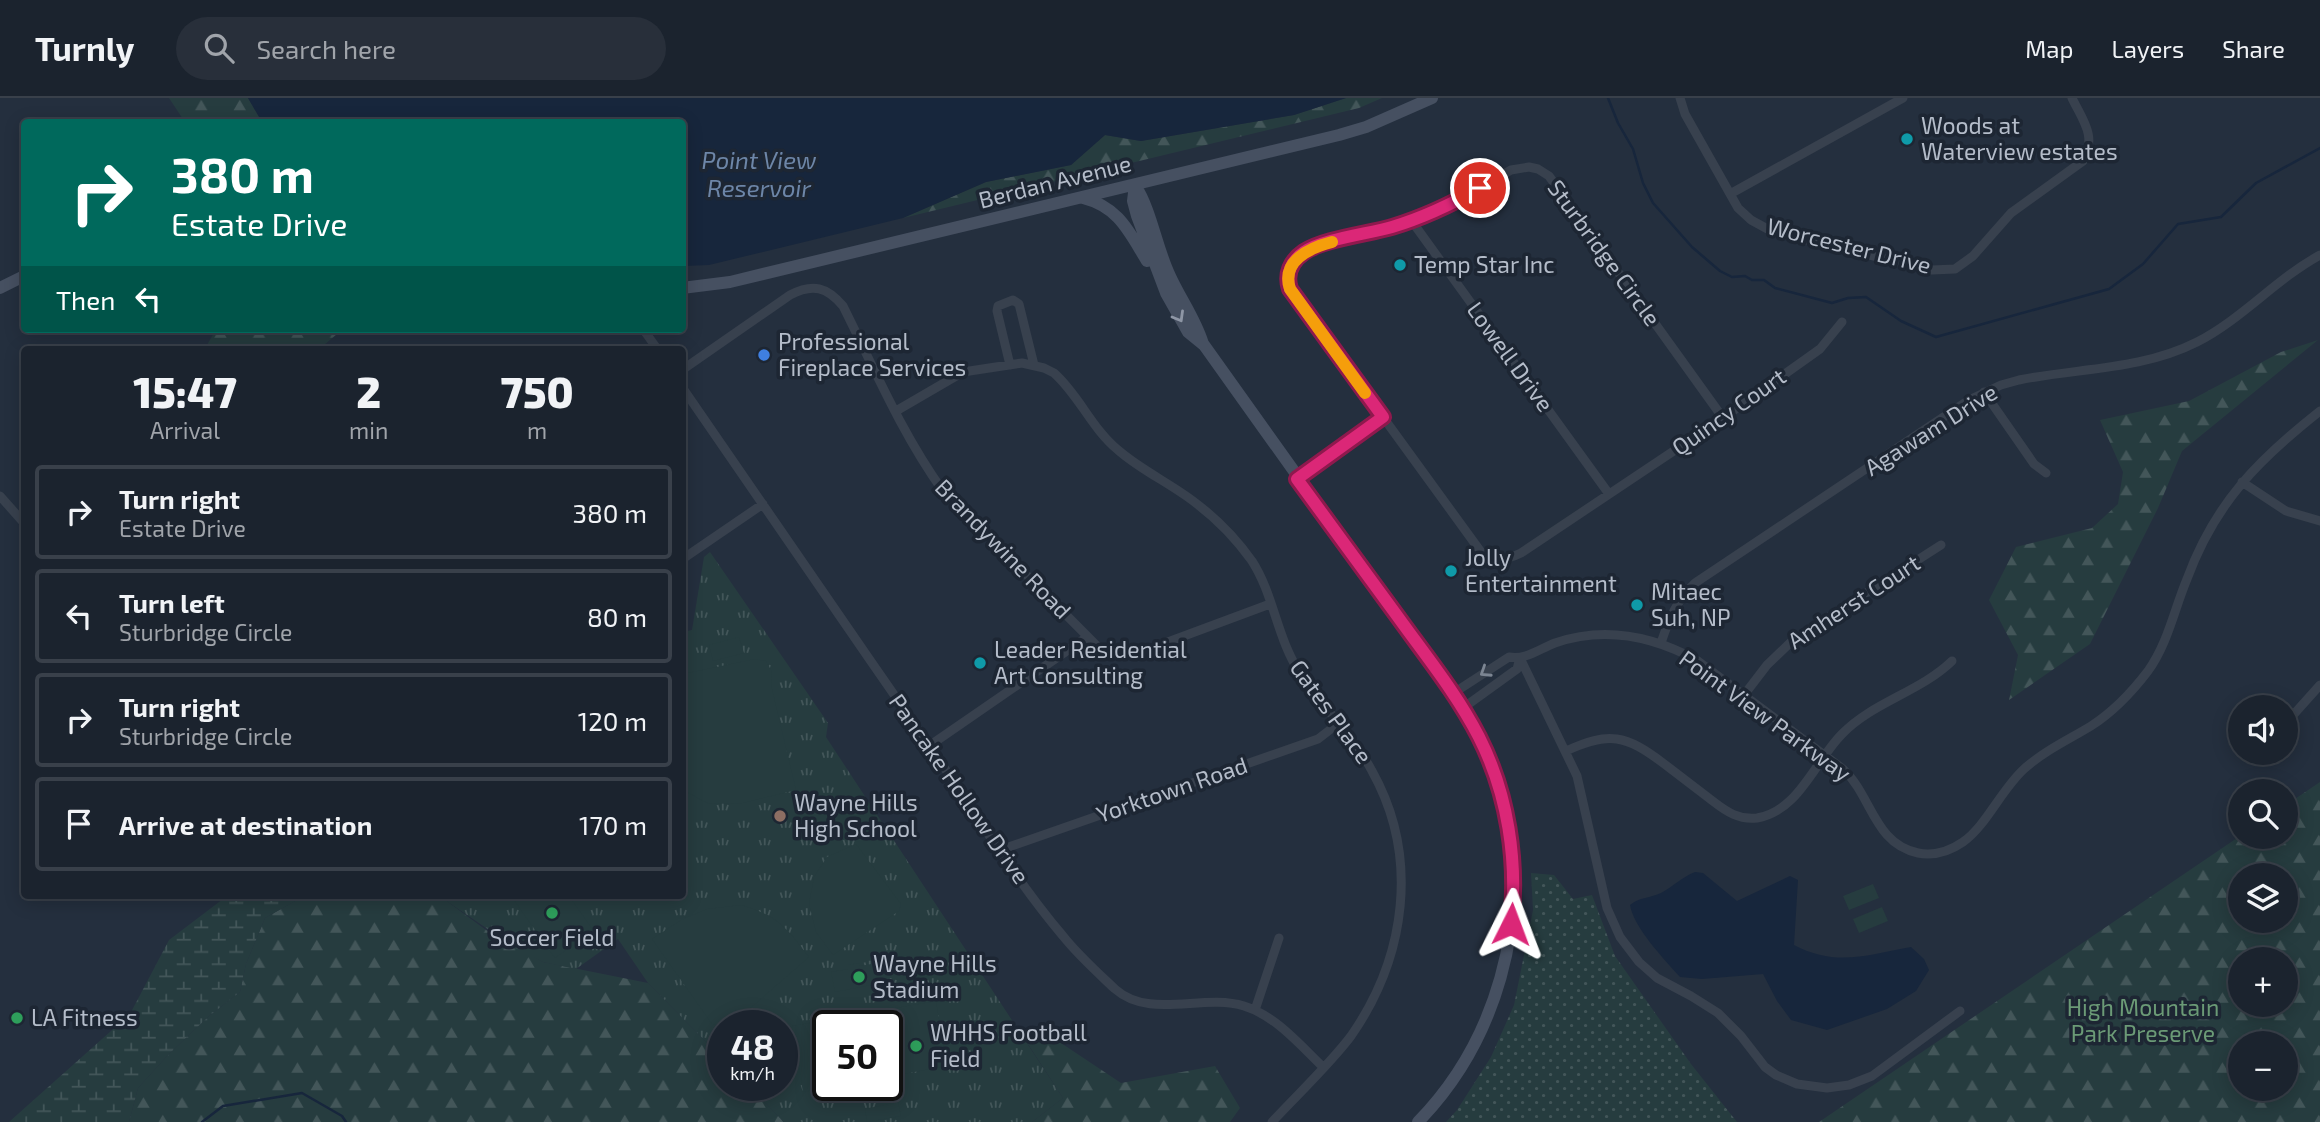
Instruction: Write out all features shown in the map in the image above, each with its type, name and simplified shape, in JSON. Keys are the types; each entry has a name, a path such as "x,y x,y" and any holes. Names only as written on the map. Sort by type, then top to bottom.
{"main road":[{"name":"Berdan Avenue","path":"686,288 730,282 1357,130 1432,98"},
{"path":"1135,185 1133,201 1137,216 1166,293"},
{"path":"1135,185 1144,200 1170,276 1197,325 1203,345"},
{"path":"1083,198 1098,201 1119,218 1188,332 1203,345 1463,708 1489,759 1506,812 1511,845 1513,878 1509,939 1495,999 1484,1026 1457,1076 1418,1122"},
{"path":"0,288 21,278"}],"street":[{"name":"Worcester Drive","path":"1680,98 1685,114 1738,208 1751,220 1773,232 1932,270 1955,269 1972,256 2011,213 2083,161 2090,148 2090,136 2072,98"},
{"path":"1730,194 1903,98"},
{"name":"Sturbridge Circle","path":"1609,495 1521,553 1503,559 1481,552 1290,289 1288,275 1295,260 1310,249 1411,220 1467,195 1511,170 1529,167 1545,172 1723,418"},
{"name":"Lowell Drive","path":"1411,220 1609,495"},
{"name":"Agawam Drive","path":"1661,643 1676,603 1695,583 1983,392 2019,380 2144,361 2181,349 2216,331 2292,272 2320,255"},
{"name":"Brandywine Road","path":"686,367 790,295 805,289 823,289 831,293 843,306 923,461 943,491 1087,637 1107,651 1129,653 1149,649 1270,604"},
{"path":"896,411 954,375 1010,365 1034,365 1019,303 1013,300 998,306 1010,365"},
{"name":"Quincy Court","path":"1609,495 1820,349 1842,321"},
{"name":"Gates Place","path":"1034,365 1054,373 1062,380 1117,449 1196,503 1221,525 1253,564 1291,658 1373,771 1389,808 1400,856 1402,902 1396,940 1380,986 1349,1038 1272,1122"},
{"path":"1983,392 2034,464 2046,472"},
{"name":"Pancake Hollow Drive","path":"686,393 1000,850 1065,940 1123,995 1145,1003 1214,1001 1255,1010 1283,1028 1323,1067"},
{"name":"Point View Parkway","path":"1520,659 1547,646 1574,638 1611,634 1661,643 1698,661 1851,776 1865,796 1881,831 1897,844 1909,850 1929,854 1951,849 1961,844 1977,829 2001,794 2026,767 2107,714 2142,678 2164,643 2186,579 2207,533 2242,482 2275,447 2320,411"},
{"path":"1297,479 1383,417"},
{"path":"2242,482 2286,512 2320,521"},
{"path":"0,496 21,520"},
{"path":"686,557 763,504"},
{"name":"Amherst Court","path":"1744,695 1767,665 1793,640 1941,545"},
{"path":"929,746 1087,637"},
{"path":"1452,694 1509,657 1520,659"},
{"path":"1463,708 1517,669 1520,659"},
{"path":"1520,659 1566,751 1583,794 1607,908 1626,947 1657,978 1718,1013 1741,1036 1756,1058 1776,1075 1812,1087 1837,1088 1860,1081 1872,1076 1960,1011"},
{"path":"1566,751 1598,739 1629,741 1648,751 1728,813 1745,818 1766,815 1785,805 1839,737 1855,722 1938,675 1952,661"},
{"path":"2298,710 2320,685"},
{"name":"Yorktown Road","path":"1000,850 1318,738 1331,729 1336,720"},
{"path":"1255,1010 1279,938"}],"green space":[{"path":"169,98 248,98 260,119 183,119"},
{"path":"1346,98 1382,98 1359,108 903,218 986,182 1071,165 1105,135 1141,141 1294,115"},
{"path":"214,333 338,333 323,346 207,346"},
{"path":"2318,340 2182,451 2158,508 2090,644 2009,700 2018,655 1989,600 2016,547 2092,528 2118,504 2123,472 2100,420 2189,401 2281,352"},
{"name":"Wayne Hills High School","path":"710,552 828,723 826,737 1063,1098 1032,1122 784,1122 764,1101 798,1101 798,1010 707,1010 707,1043 648,983 618,939 576,969 543,962 514,947 448,902 446,899 686,899 686,631 692,630 704,557"},
{"path":"739,637 744,653 713,661 709,645"},
{"path":"755,659 766,661 772,672 771,685 796,790 743,803 709,804 686,792 686,673"},
{"name":"High Mountain Park Preserve","path":"2320,782 2320,1122 1819,1122 2228,844 2228,849 2298,849 2298,797"},
{"path":"856,844 901,904 899,911 833,955 816,932 809,904 814,877 827,857"},
{"path":"1531,873 1554,875 1573,899 1592,895 1615,956 1691,1064 1737,1122 1446,1122 1457,1110 1491,1057 1514,1005 1533,910"},
{"path":"1873,884 1879,898 1849,910 1843,896"},
{"path":"223,899 299,899 265,918 246,964 240,992 209,1016 138,1088 129,1122 9,1122 130,1014 169,940"},
{"path":"299,899 446,899 486,930 543,962 648,983 707,1043 707,1101 764,1101 784,1122 129,1122 138,1088 209,1016 240,992 246,964 265,918"},
{"name":"Soccer Field","path":"513,899 571,899 593,930 555,958"},
{"path":"741,905 773,918 809,957 748,1010 707,1010 707,1017 652,939 681,920 707,909"},
{"path":"1882,907 1888,921 1859,933 1853,919"},
{"name":"Wayne Hills Stadium","path":"883,962 887,982 835,992 831,972 848,969 848,965"},
{"path":"936,1001 947,1066 903,1074 903,1010 884,1010"},
{"path":"812,1023 812,1090 803,1092 798,1062 798,1025"},
{"path":"1037,1027 1121,1083 1215,1066 1240,1108 1230,1122 1032,1122 1063,1098 1024,1038"},
{"path":"898,1102 901,1116 867,1122 865,1109"}],"water":[{"name":"Point View Reservoir","path":"248,98 1346,98 1294,115 1141,141 1105,135 1071,165 986,182 903,218 709,265 686,266 686,119 260,119"},
{"path":"1695,872 1703,873 1737,901 1790,876 1798,880 1794,945 1809,952 1838,957 1866,956 1911,947 1924,959 1929,970 1916,991 1887,1009 1827,1030 1791,1020 1763,974 1702,979 1680,977 1643,933 1630,905 1637,900 1661,893"}],"waterway":[{"path":"1608,98 1633,149 1643,183 1653,203 1692,247 1720,271 1732,277 1745,276 1752,280 1764,280 1775,288 1832,303 1848,298 1866,297 1901,321 1936,337 2109,289 2143,264 2178,224 2221,217 2256,183 2320,148"},
{"path":"202,1122 223,1106 302,1093 342,1116 346,1122"}],"slow traffic":[{"path":"1332,242 1310,249 1295,260 1288,275 1288,282 1290,289 1365,393"}],"place":[{"name":"Woods at Waterview estates","path":"1907,139"},
{"name":"Temp Star Inc","path":"1400,265"},
{"name":"Professional Fireplace Services","path":"764,355"},
{"name":"Jolly Entertainment","path":"1451,571"},
{"name":"Mitaec Suh, NP","path":"1637,605"},
{"name":"Leader Residential Art Consulting","path":"980,663"},
{"name":"Wayne Hills High School","path":"780,816"},
{"name":"Soccer Field","path":"552,913"},
{"name":"Wayne Hills Stadium","path":"859,977"},
{"name":"LA Fitness","path":"17,1018"},
{"name":"WHHS Football Field","path":"916,1046"}],"route":[{"path":"1480,188 1393,227 1310,249 1295,260 1288,275 1288,282 1290,289 1383,417 1297,479 1463,708 1479,737 1506,812 1513,878 1511,924"}]}
